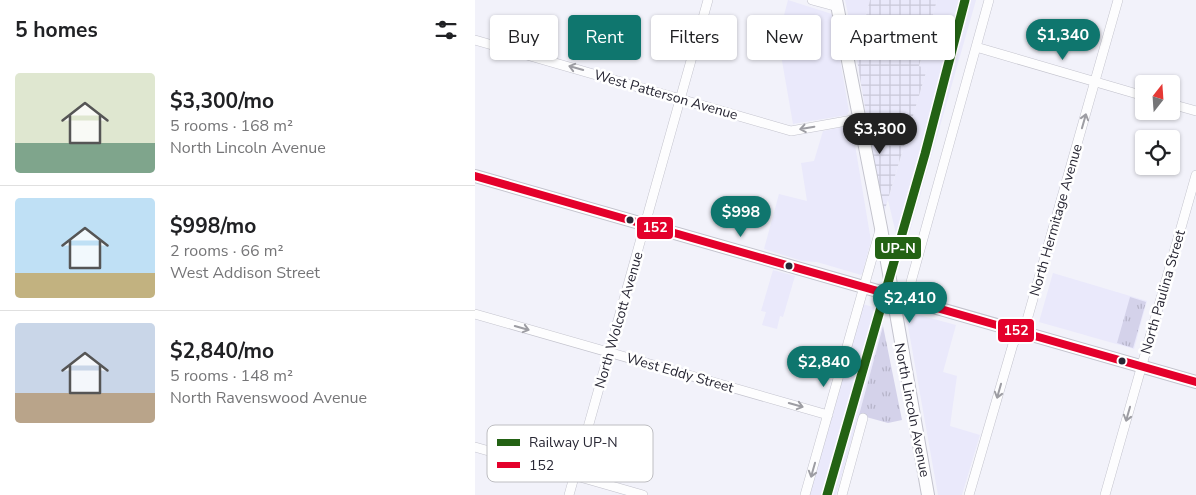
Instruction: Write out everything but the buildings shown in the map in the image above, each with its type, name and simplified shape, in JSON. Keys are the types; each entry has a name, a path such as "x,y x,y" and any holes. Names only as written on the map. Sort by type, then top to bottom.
{"street":[{"name":"North Wolcott Avenue","path":"589,425 708,0"},
{"path":"812,0 837,4"},
{"path":"906,300 989,0"},
{"name":"North Hermitage Avenue","path":"969,495 1013,344 1027,320 1119,0"},
{"name":"North Lincoln Avenue","path":"837,4 881,228 928,495"},
{"name":"West Patterson Avenue","path":"475,40 791,131 858,118"},
{"path":"976,47 1135,93"},
{"path":"1180,107 1196,111"},
{"name":"North Paulina Street","path":"1105,495 1196,175"},
{"path":"475,176 1019,333 1196,382"},
{"path":"805,495 881,228"},
{"name":"West Eddy Street","path":"475,314 828,415"},
{"path":"842,495 863,418"},
{"name":"North Wolcott Avenue","path":"569,495 573,482"},
{"path":"599,482 643,495"}],"shaded area":[{"path":"788,0 832,14 831,60 840,60 849,111 847,115 793,124 782,60 821,60 821,15 784,15"},
{"path":"845,0 870,0 866,15 848,15"},
{"path":"870,0 937,0 933,15 866,15"},
{"path":"937,0 976,0 902,259 888,200 927,69 919,67 921,60 955,60 955,15 933,15"},
{"path":"857,60 921,60 919,66 927,69 883,216"},
{"path":"848,126 852,127 871,241 864,267 865,270 861,275 817,262 802,261 764,249 779,194 807,201 801,163 814,161 823,131"},
{"path":"773,270 795,276 783,317 780,316 777,329 762,325 766,312 761,311"},
{"path":"1053,273 1147,301 1134,349 1039,322"},
{"path":"863,304 879,309 883,326 836,495 808,495"},
{"path":"908,312 956,325 943,372 957,376 950,426 980,435 962,495 938,495 906,315"}],"green space":[{"path":"1130,297 1146,302 1133,348 1117,343"},
{"path":"883,326 902,420 888,423 859,415"}],"rail line":[{"name":"UP-N","path":"827,495 925,154 965,0"}],"transit line":[{"name":"152","path":"475,176 1196,382"}]}
